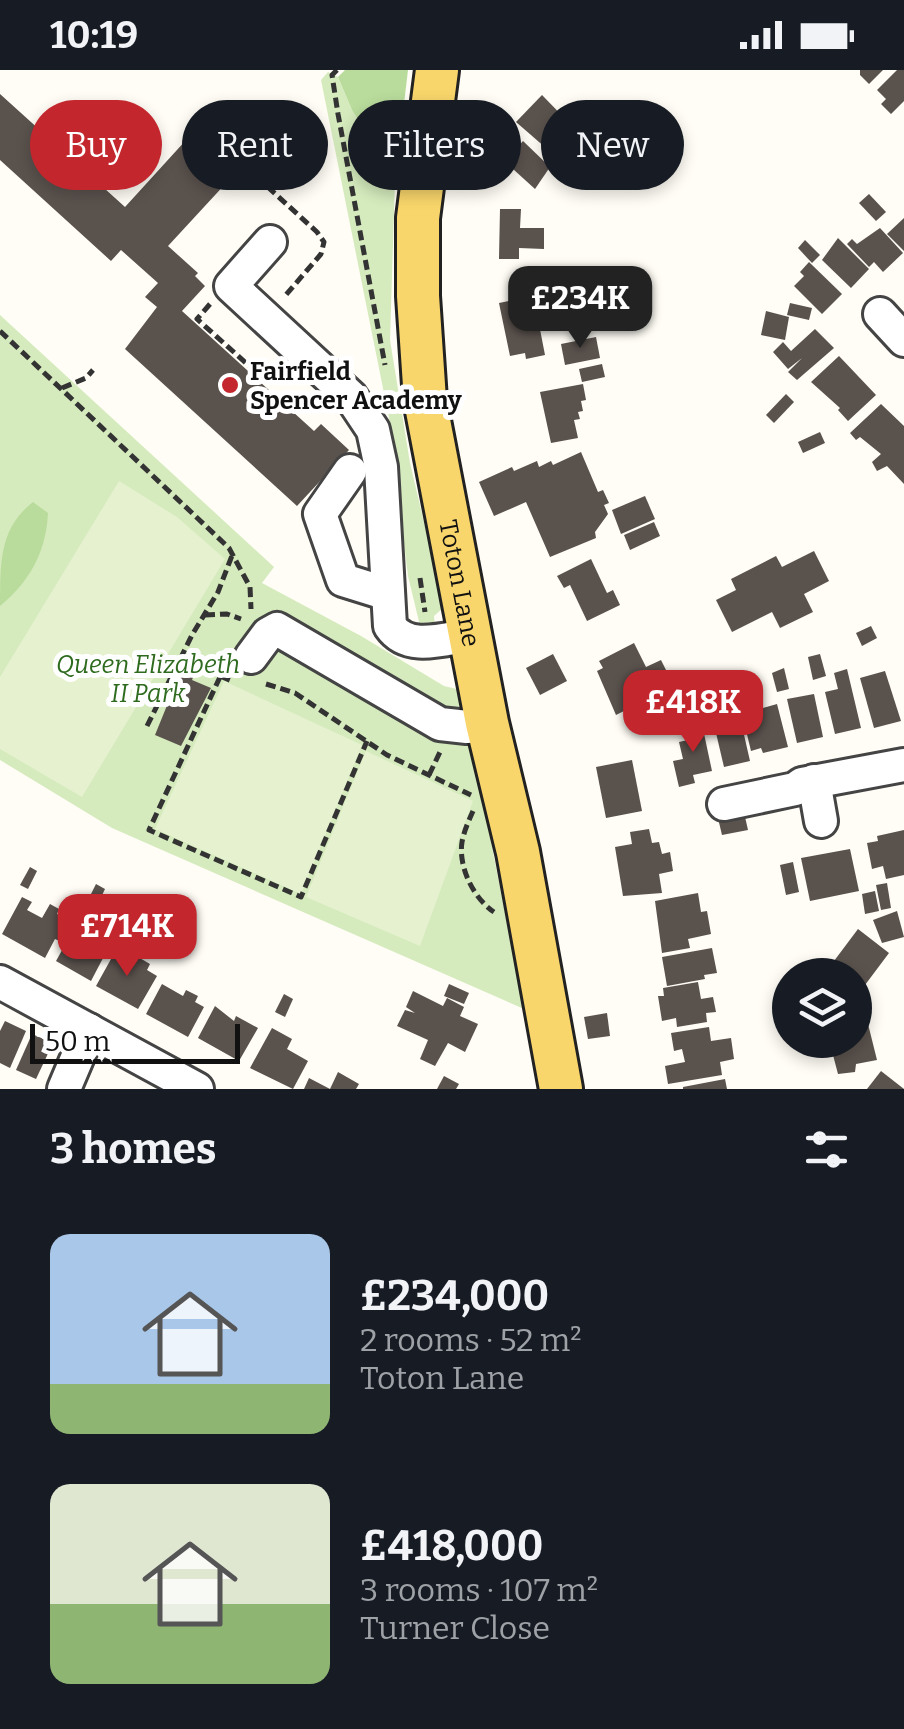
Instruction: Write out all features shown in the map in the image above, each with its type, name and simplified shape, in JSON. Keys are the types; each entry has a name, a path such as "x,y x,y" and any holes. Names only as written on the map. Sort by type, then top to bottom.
{"main road":[{"name":"Toton Lane","path":"436,70 418,218 420,357 450,638 488,723 528,900 560,1089"}],"street":[{"path":"270,242 231,286 352,397 373,430 380,466 390,626 411,642 450,638"},
{"path":"880,314 904,340"},
{"path":"350,472 320,514 343,580 388,594"},
{"path":"255,670 268,634 277,629 440,724 468,727 488,723"},
{"path":"724,804 904,765"},
{"path":"808,783 821,821"},
{"path":"0,982 197,1089"},
{"path":"64,1089 89,1030"}],"path":[{"path":"333,71 386,371"},
{"path":"218,296 196,319 256,372 287,338"},
{"path":"0,331 219,538 245,573 251,595"},
{"path":"62,388 86,378 93,370"},
{"path":"213,547 219,538"},
{"path":"146,726 179,658 218,592 233,553"},
{"path":"418,563 450,638"},
{"path":"179,658 213,673"},
{"path":"255,670 296,693 386,757 477,798 462,843 468,877 478,899 498,914 511,914 510,903 528,900"},
{"path":"220,676 149,830 301,897 366,742"},
{"path":"144,693 160,698"},
{"path":"429,775 442,748"}],"green space":[{"path":"345,70 408,70 404,100 348,101 338,77"},
{"path":"328,72 338,77 348,101 348,190 395,190 390,340 410,463 444,607 434,616 435,627 421,630 408,576 389,418 321,80"},
{"name":"Queen Elizabeth II Park","path":"0,315 274,567 262,583 444,686 461,690 524,1009 112,828 0,760"},
{"path":"119,481 177,517 225,559 82,797 0,749 0,677"},
{"path":"33,502 48,513 40,553 28,576 0,606 4,546 14,523"},
{"path":"224,681 362,745 301,894 155,829"},
{"path":"366,751 473,801 420,946 306,897"}],"building":[{"path":"860,70 883,70 869,84"},
{"path":"897,70 904,70 904,101 891,114 881,104 886,99 877,90"},
{"path":"0,94 30,121 30,187 0,160"},
{"path":"542,95 547,100 541,100 541,144 521,126 521,117"},
{"path":"521,143 541,158 541,180 535,189 521,176"},
{"path":"182,144 182,190 220,190 168,246 198,273 195,276 205,286 182,311 314,431 321,424 349,450 297,506 125,349 157,307 145,297 158,283 121,250 111,261 33,190 106,190 125,207 140,190 162,190 162,166"},
{"path":"869,194 886,212 876,221 859,203"},
{"path":"500,209 521,209 520,228 544,228 544,249 519,248 519,259 499,259"},
{"path":"904,218 904,251 887,234"},
{"path":"880,228 903,253 883,272 874,262 869,267 847,244 852,239 857,244"},
{"path":"838,238 869,269 851,288 822,260"},
{"path":"805,240 820,255 812,263 798,248"},
{"path":"809,262 842,294 822,314 794,286 804,276 800,272"},
{"path":"542,294 546,313 537,314 545,355 526,359 525,353 510,356 499,303"},
{"path":"790,303 812,308 809,320 787,315"},
{"path":"766,311 789,317 785,340 761,335"},
{"path":"815,329 834,348 797,380 788,372 802,358 788,369 773,352 783,342 791,351"},
{"path":"596,337 600,358 565,365 561,344"},
{"path":"839,356 876,395 848,421 840,408 811,382"},
{"path":"602,364 605,377 582,382 579,369"},
{"path":"583,384 586,400 581,401 580,419 574,420 578,438 551,443 540,392"},
{"path":"786,394 794,402 774,423 766,415"},
{"path":"881,404 904,426 904,484 887,466 877,471 872,462 881,454 850,433"},
{"path":"820,432 825,443 803,453 798,442"},
{"path":"581,452 598,492 603,490 609,503 604,505 608,514 595,532 596,538 550,557 526,502 494,516 479,482 512,467 514,471 537,461 539,467 551,461 553,465"},
{"path":"645,496 655,519 621,534 612,510"},
{"path":"654,522 660,536 630,550 624,535"},
{"path":"814,551 829,581 804,594 813,612 780,628 772,612 732,632 716,600 736,590 731,579 776,556 782,567"},
{"path":"591,559 607,593 613,590 620,605 587,621 570,585 564,588 557,576"},
{"path":"871,626 877,638 862,646 856,633"},
{"path":"634,643 646,667 661,660 674,686 616,715 597,671 603,668 599,661"},
{"path":"553,654 567,681 540,695 526,668"},
{"path":"820,654 826,676 813,680 808,657"},
{"path":"181,662 197,668 192,680 211,688 181,746 155,735"},
{"path":"784,668 789,689 777,692 772,673"},
{"path":"847,669 861,728 835,734 825,692 838,689 834,673"},
{"path":"885,671 901,721 874,728 860,678"},
{"path":"745,688 750,708 740,711 734,691"},
{"path":"814,694 823,737 797,743 787,699"},
{"path":"777,704 788,747 763,753 761,748 751,751 744,722 754,719 752,711"},
{"path":"700,715 712,771 693,775 695,783 679,787 673,761 683,759 679,742 692,739 687,718"},
{"path":"742,726 750,761 724,767 716,733"},
{"path":"632,760 642,811 606,818 596,767"},
{"path":"743,808 748,830 722,835 717,814"},
{"path":"649,829 652,843 659,842 662,854 670,852 673,871 659,874 662,893 623,896 615,847 632,844 630,832"},
{"path":"904,830 904,875 886,879 883,866 872,869 867,843 878,841 877,836"},
{"path":"850,849 859,891 810,901 801,858"},
{"path":"793,862 799,892 786,895 780,865"},
{"path":"30,867 37,871 28,889 20,885"},
{"path":"887,883 891,908 881,910 876,885"},
{"path":"96,884 105,889 96,908 86,904"},
{"path":"875,891 879,911 865,914 862,894"},
{"path":"698,893 701,912 707,911 711,934 688,939 690,948 662,953 655,901"},
{"path":"22,897 32,902 27,910 42,918 50,904 59,909 57,914 75,923 64,943 55,939 45,958 2,934"},
{"path":"897,911 904,937 882,943 873,920"},
{"path":"87,925 113,939 91,981 56,961 66,943 75,948"},
{"path":"858,929 889,953 872,976 872,958 836,958"},
{"path":"712,948 717,973 667,986 662,957"},
{"path":"116,950 150,964 147,970 157,976 138,1009 96,986"},
{"path":"698,982 701,999 713,997 716,1012 706,1013 707,1022 677,1027 676,1018 662,1021 658,996 664,996 663,988"},
{"path":"162,984 183,996 186,990 198,996 195,1002 204,1007 188,1037 146,1014"},
{"path":"449,984 469,993 464,1004 444,996"},
{"path":"413,991 443,1006 447,998 464,1007 460,1016 478,1024 465,1052 448,1043 435,1066 420,1059 428,1040 397,1026 405,1010 415,1013 406,1007"},
{"path":"284,994 293,999 285,1017 275,1012"},
{"path":"215,1006 234,1021 236,1016 258,1028 239,1061 198,1038"},
{"path":"607,1013 610,1036 588,1039 584,1017"},
{"path":"5,1021 26,1031 10,1068 0,1063 0,1031"},
{"path":"709,1027 711,1041 731,1038 734,1059 720,1062 722,1075 668,1084 665,1066 685,1062 682,1049 674,1051 671,1033"},
{"path":"272,1028 292,1039 287,1049 308,1061 293,1089 250,1068"},
{"path":"32,1034 53,1043 36,1079 16,1070"},
{"path":"872,1040 877,1060 856,1064 855,1072 838,1074 834,1058 872,1058"},
{"path":"881,1071 904,1089 867,1089"},
{"path":"338,1072 359,1084 356,1089 330,1089"},
{"path":"444,1076 459,1084 456,1089 437,1089"},
{"path":"309,1078 330,1089 304,1089"},
{"path":"725,1079 727,1089 683,1089 683,1087"}],"place":[{"name":"Fairfield Spencer Academy","path":"230,385"}]}
